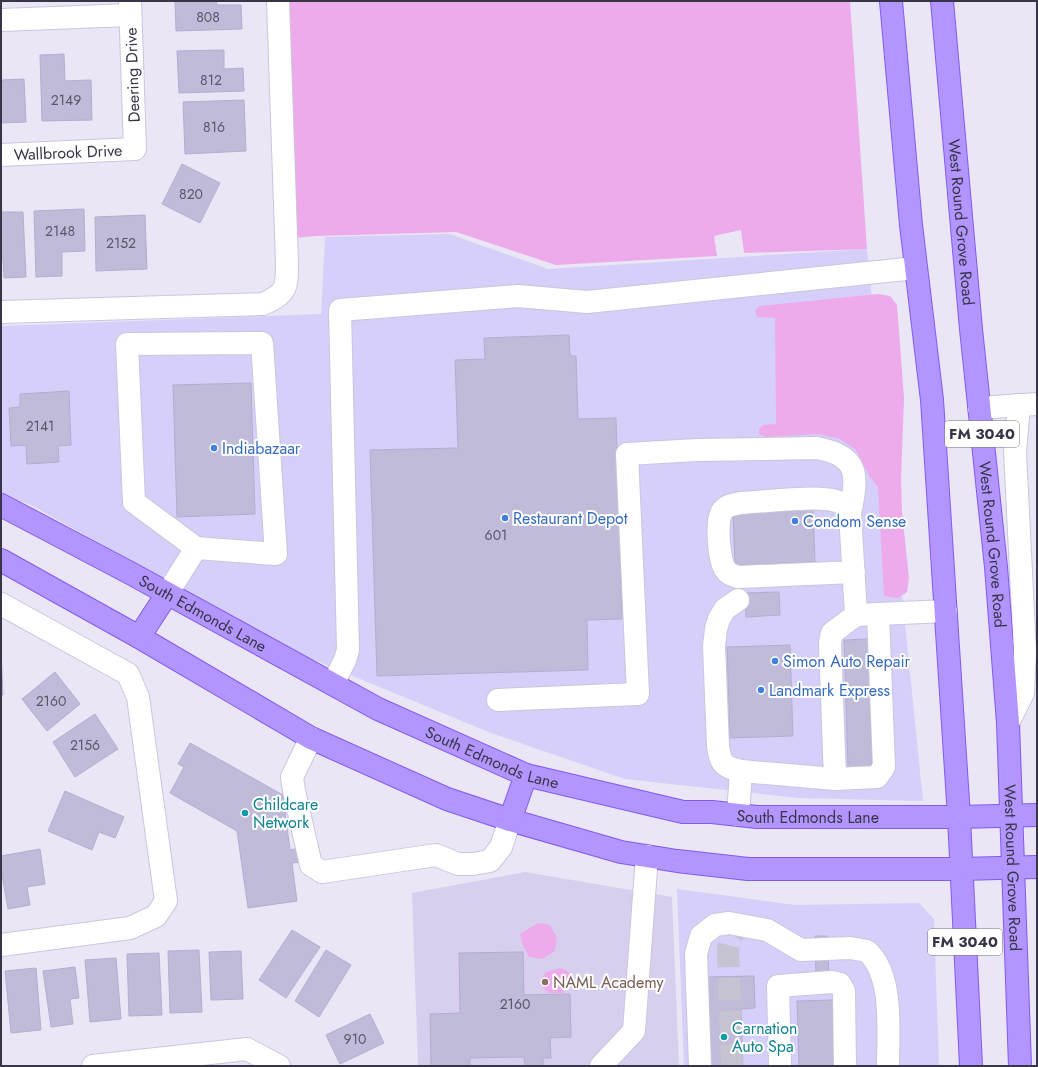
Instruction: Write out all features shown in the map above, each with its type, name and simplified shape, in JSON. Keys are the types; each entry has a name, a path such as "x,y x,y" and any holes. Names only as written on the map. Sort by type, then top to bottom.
{"main road":[{"name":"FM 3040","path":"891,1 916,268 932,400 959,818 971,1066"},
{"name":"West Round Grove Road","path":"942,1 996,567 1008,723 1010,816 1014,868 1020,1066"},
{"name":"South Edmonds Lane","path":"1,505 132,574 378,708 526,775 683,812 758,817 959,818 1037,815"},
{"path":"1,560 139,637 311,738 447,799 510,820 621,852 748,869 961,869 1037,867"},
{"path":"139,637 167,594"},
{"path":"510,820 526,775"}],"street":[{"path":"1,312 263,304 280,296 287,282 287,263 278,1"},
{"path":"1,20 130,8"},
{"name":"Deering Drive","path":"130,8 135,148"},
{"name":"Wallbrook Drive","path":"1,155 135,148"},
{"path":"333,684 345,660 348,650 340,310 518,296 587,302 916,268"},
{"path":"262,343 276,554 196,548 134,502 127,344 262,343"},
{"path":"980,408 1028,404 1015,452 1024,659 1023,693 1008,723"},
{"path":"498,700 638,694 627,454 697,450 817,448 834,451 847,460 855,473 856,488 850,512 856,615"},
{"path":"850,512 845,505 837,501 819,499 740,503 729,506 722,511 719,529 721,561 729,574 738,577 854,572"},
{"path":"167,594 196,548"},
{"path":"738,600 729,604 719,618 714,646 718,746 720,760 726,767 741,771 835,779 877,777 884,767 878,614"},
{"path":"1,604 128,674 138,697 166,901 156,916 130,928 1,946"},
{"path":"835,779 830,642 832,633 856,615 946,611"},
{"path":"311,738 292,777 311,865 322,872 436,855 458,864 473,864 490,861 501,847 510,820"},
{"path":"738,815 741,771"},
{"path":"601,1066 634,1031 647,856"},
{"path":"700,1066 696,954 701,936 715,925 729,923 766,930 801,950 850,948 867,951 880,966 886,994 888,1066"},
{"path":"780,1066 778,986 832,982 840,984 844,991 845,1066"},
{"path":"92,1066 247,1049 279,1066"}],"shaded area":[{"path":"286,1 850,1 867,249 744,253 741,230 714,236 717,256 556,265 456,232 294,238"},
{"path":"449,234 548,269 867,249 923,801 799,798 625,779 491,733 295,652 31,505 1,494 1,326 321,314 325,237"},
{"path":"878,294 890,296 897,305 904,398 901,479 902,512 909,578 907,592 898,598 884,596 878,487 870,477 856,450 840,439 818,434 766,437 759,434 759,429 763,425 776,424 775,318 757,317 755,311 759,306"},
{"name":"NAML Academy","path":"525,872 672,897 679,1066 418,1066 412,893"},
{"path":"677,889 795,905 919,903 934,919 939,1066 684,1066"},
{"path":"538,923 550,925 557,938 555,951 542,959 529,957 522,943 520,934"},
{"path":"561,968 570,973 571,981 564,993 549,993 544,989 541,980 546,972"}],"building":[{"path":"175,1 216,1 217,5 241,5 242,29 176,31"},
{"path":"224,50 224,69 243,68 244,91 179,93 177,51"},
{"path":"64,54 65,81 91,80 92,120 42,121 40,55"},
{"path":"24,79 26,122 1,123 1,80"},
{"path":"244,100 246,151 185,154 183,102"},
{"path":"182,164 220,183 200,223 162,204"},
{"path":"84,209 85,251 62,252 62,276 36,277 34,211"},
{"path":"1,212 23,212 26,277 4,278 3,259 1,259"},
{"path":"145,215 147,269 96,271 95,217"},
{"path":"569,335 570,356 576,356 578,419 616,418 622,619 587,620 588,670 377,676 370,450 458,448 455,360 485,359 484,338"},
{"path":"251,383 255,514 177,517 173,385"},
{"path":"69,391 71,445 58,446 59,462 27,464 26,445 11,446 9,408 20,407 20,394"},
{"path":"813,508 815,562 735,565 733,513"},
{"path":"779,592 780,615 746,617 745,593"},
{"path":"868,639 872,768 848,769 844,640"},
{"path":"790,645 793,736 730,738 727,647"},
{"path":"1,650 3,695 1,695"},
{"path":"55,672 80,704 47,731 22,699"},
{"path":"95,714 118,749 75,777 53,742"},
{"name":"Childcare Network","path":"190,743 283,795 290,850 300,848 302,862 292,863 297,901 248,908 237,831 170,793 184,767 178,764"},
{"path":"65,791 124,817 115,838 99,832 92,850 48,831"},
{"path":"40,849 45,884 27,887 30,905 8,909 1,869 1,856"},
{"path":"292,930 320,947 286,998 259,980"},
{"path":"815,936 827,936 829,976 816,977"},
{"path":"199,950 202,1012 170,1013 168,951"},
{"path":"326,950 351,965 319,1017 295,1001"},
{"path":"241,951 243,999 211,1000 209,952"},
{"path":"523,952 524,995 570,994 571,1037 550,1038 551,1058 543,1058 543,1066 525,1066 524,1057 470,1058 470,1066 431,1066 430,1014 460,1013 459,953"},
{"path":"159,953 162,1015 129,1016 127,954"},
{"path":"116,958 121,1019 90,1022 85,960"},
{"path":"75,967 79,998 70,999 73,1024 51,1027 43,971"},
{"path":"36,968 41,1030 11,1033 5,971"},
{"name":"Carnation Auto Spa","path":"754,976 755,1008 741,1009 743,1066 707,1066 704,977"},
{"path":"833,1000 835,1066 799,1066 797,1001"},
{"path":"370,1014 384,1043 340,1064 326,1035"}],"tunnel":[{"path":"732,1066 728,949 731,937 739,925"}],"place":[{"name":"Indiabazaar","path":"214,448"},
{"name":"Restaurant Depot","path":"505,518"},
{"name":"Condom Sense","path":"795,521"},
{"name":"Simon Auto Repair","path":"775,661"},
{"name":"Landmark Express","path":"761,690"},
{"name":"Childcare Network","path":"245,813"},
{"name":"NAML Academy","path":"545,982"},
{"name":"Carnation Auto Spa","path":"724,1037"}]}
